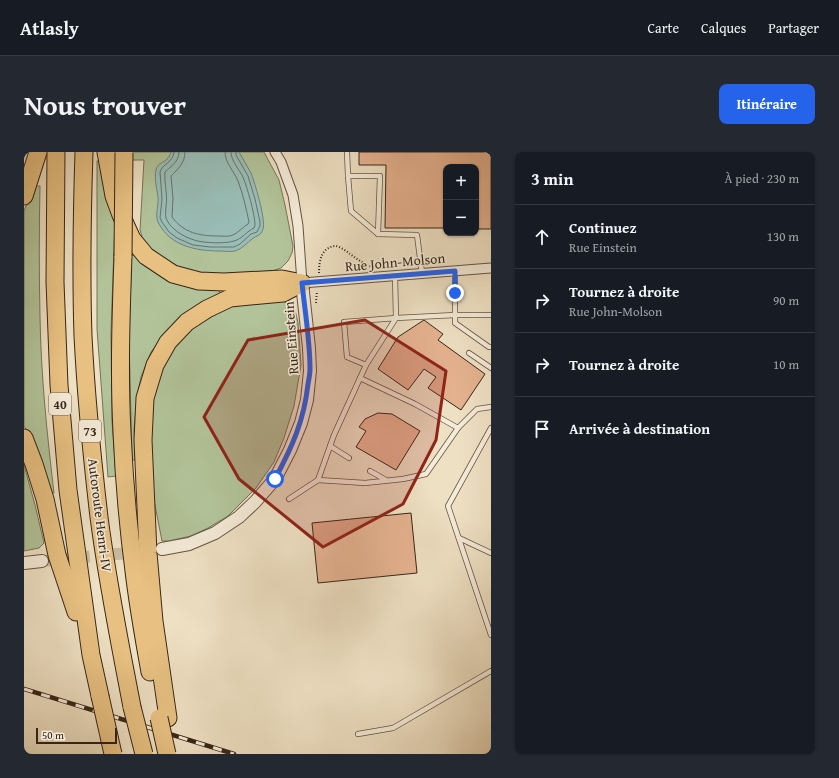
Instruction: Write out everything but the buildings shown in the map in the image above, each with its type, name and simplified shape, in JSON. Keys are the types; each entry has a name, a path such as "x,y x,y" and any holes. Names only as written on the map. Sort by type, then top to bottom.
{"highway":[{"path":"24,196 38,152"},
{"name":"Autoroute Henri-IV","path":"56,152 55,282 59,385 68,490 90,655 113,754"},
{"name":"Autoroute Henri-IV","path":"84,152 81,241 83,336 89,424 101,532 112,605 132,707 144,754"},
{"path":"106,152 114,196 121,215 132,239 146,256 174,274 199,281 224,282 282,279 302,283"},
{"path":"124,152 121,395 126,488 137,592 164,718 175,754"},
{"path":"167,754 148,553 143,440 144,398 155,364 168,342 187,322 207,309 230,298 283,293 302,283"},
{"path":"24,438 45,499 57,555 90,655"}],"street":[{"name":"Rue Einstein","path":"162,549 190,544 215,533 239,517 255,502 275,479 290,450 301,423 307,400 310,371 298,226 293,195 281,162 274,152"},
{"name":"Rue John-Molson","path":"302,283 491,268"},
{"path":"24,562 42,561"}],"lane":[{"path":"347,152 351,212 378,234 417,235 422,274"},
{"path":"348,176 380,176 378,234"},
{"path":"455,271 455,323 491,347"},
{"path":"289,500 318,480 334,435 366,365 396,318 395,276"},
{"path":"366,365 348,357 344,322 455,315 491,315"},
{"path":"469,353 491,368"},
{"path":"360,378 415,404 458,428"},
{"path":"318,480 365,483 403,479 426,474 458,428 477,410 491,407"},
{"path":"491,428 448,506 491,635"},
{"path":"330,446 349,458"},
{"path":"370,471 386,481"},
{"path":"459,538 491,553"},
{"path":"358,734 392,728 491,671"}],"path":[{"path":"319,267 325,251 333,246 337,246 363,263 375,267"}],"highlighted area":[{"path":"365,320 446,371 436,440 403,504 323,547 239,479 204,417 248,340"}],"green space":[{"path":"132,152 264,152 279,180 285,205 293,246 292,253 288,261 281,268 272,271 220,274 195,272 176,266 158,255 143,240 140,230 144,160 131,160"},
{"path":"101,160 115,219 111,332 112,421 116,476 108,477 97,329 97,161"},
{"path":"34,186 40,186 39,268 42,361 54,493 48,494 24,426 24,211"},
{"path":"132,247 218,288 221,295 180,318 167,331 151,352 141,377 137,396 134,429 135,460 132,460 129,334"},
{"path":"283,301 291,306 296,314 301,365 294,406 284,438 274,462 256,488 228,516 191,536 162,541 153,495 150,408 163,360 188,329 222,308 241,303"},
{"path":"24,465 44,543 39,548 24,551"}],"water":[{"path":"171,152 239,152 251,173 262,210 264,224 261,233 240,249 235,251 202,250 185,246 170,238 158,221 158,197 155,177 157,166 167,159"}],"tunnel":[{"path":"42,561 139,552"}],"railway":[{"path":"24,689 234,754"}],"route":[{"path":"275,479 290,450 301,423 307,400 310,371 302,283 455,271 455,293"}]}
